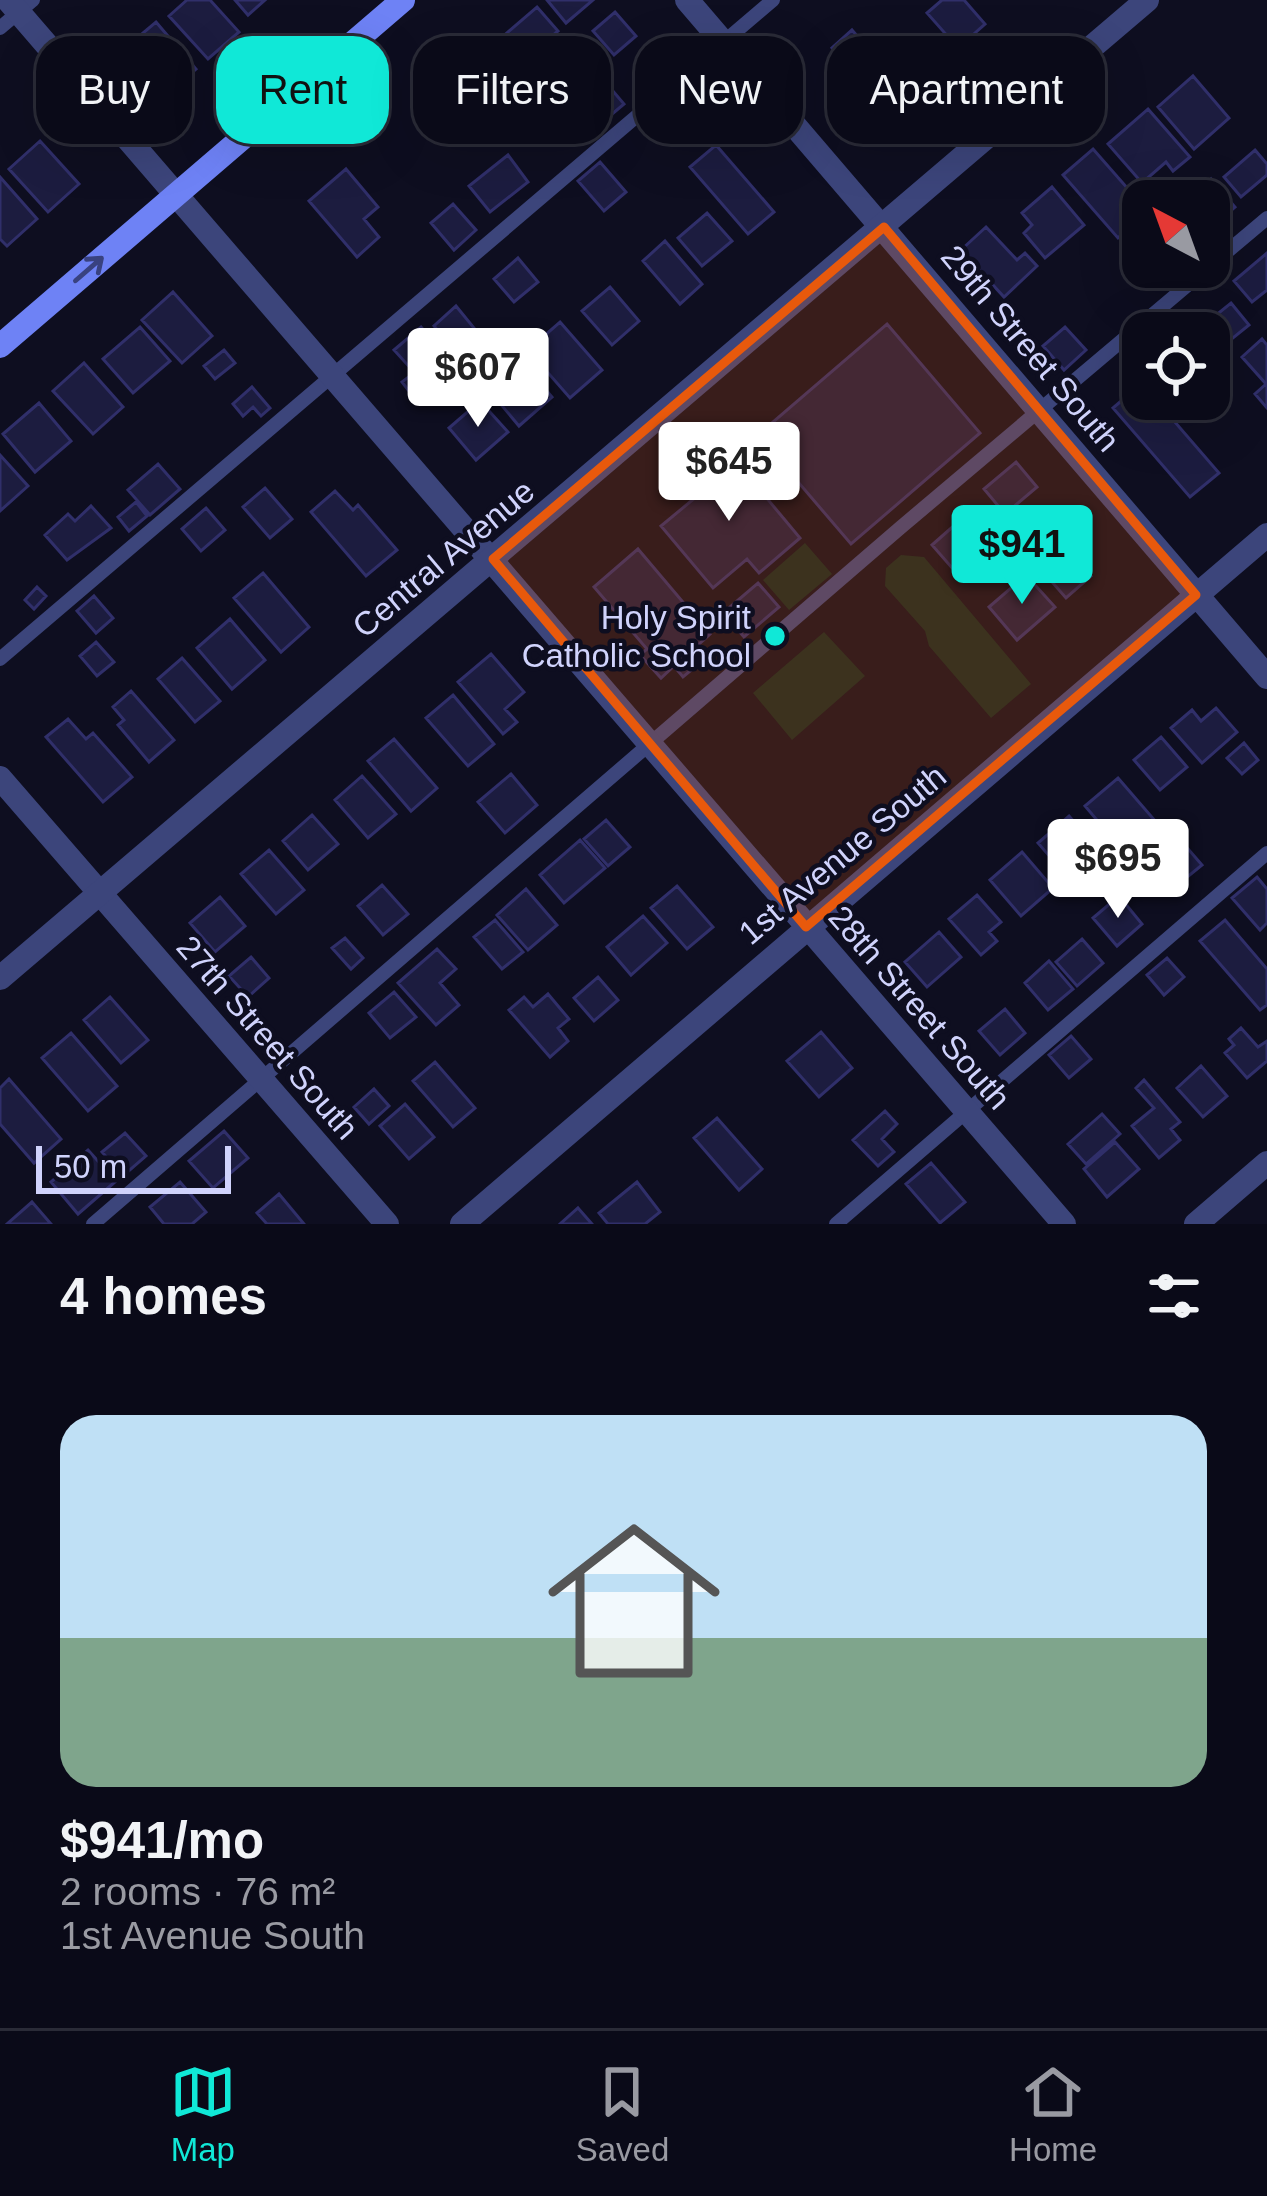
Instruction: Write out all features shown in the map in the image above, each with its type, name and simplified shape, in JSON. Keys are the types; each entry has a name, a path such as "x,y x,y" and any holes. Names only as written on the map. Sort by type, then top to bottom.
{"main road":[{"path":"0,346 403,0"}],"street":[{"name":"29th Street South","path":"687,0 718,36"},
{"name":"Central Avenue","path":"0,978 1147,0"},
{"name":"28th Street South","path":"15,10 1064,1224"},
{"name":"29th Street South","path":"803,133 1267,677"},
{"name":"1st Avenue South","path":"462,1224 1267,535"},
{"name":"27th Street South","path":"0,778 387,1224"},
{"path":"1196,1224 1267,1163"}],"lane":[{"path":"732,36 773,0"},
{"path":"0,659 635,119"},
{"path":"1230,249 1267,218"},
{"path":"93,1224 1184,288"},
{"path":"836,1224 1267,853"}],"highlighted area":[{"path":"884,227 1196,595 806,927 493,559"}],"green space":[{"path":"805,543 832,574 789,610 763,580"},
{"path":"901,555 924,557 1031,684 991,718 885,586 886,568"},
{"path":"824,632 865,676 792,740 753,693"}],"building":[{"path":"187,0 210,0 239,32 216,36 216,52 208,59 192,36 169,16"},
{"path":"235,0 265,0 248,15"},
{"path":"547,0 593,0 566,23"},
{"path":"942,0 964,0 985,24 972,36 947,36 927,13"},
{"path":"537,7 558,31 552,36 503,36"},
{"path":"615,12 636,36 614,55 611,36 597,36 593,31"},
{"path":"156,22 168,36 139,36"},
{"path":"1193,76 1229,118 1194,149 1158,107"},
{"path":"611,89 624,104 611,115"},
{"path":"1148,109 1190,157 1173,171 1166,162 1139,180 1108,144"},
{"path":"43,144 79,184 48,212 9,169"},
{"path":"716,145 774,212 748,234 690,167"},
{"path":"1093,149 1122,182 1122,234 1118,238 1063,175"},
{"path":"1255,150 1267,164 1267,175 1241,197 1224,177"},
{"path":"508,155 528,182 490,212 469,186"},
{"path":"600,162 626,192 604,211 578,181"},
{"path":"346,169 378,207 364,219 379,237 357,257 309,201"},
{"path":"0,177 37,219 7,246 0,239"},
{"path":"1052,187 1084,225 1045,258 1024,233 1032,225 1022,213"},
{"path":"453,204 476,230 454,250 431,223"},
{"path":"707,213 732,241 702,266 678,238"},
{"path":"986,227 1017,260 1025,253 1037,266 1004,297 961,250"},
{"path":"665,241 702,284 680,304 643,261"},
{"path":"1267,253 1267,290 1252,302 1234,281"},
{"path":"518,258 538,282 514,302 494,279"},
{"path":"610,287 639,321 612,345 582,311"},
{"path":"173,292 212,336 182,363 142,320"},
{"path":"1231,303 1249,325 1230,340 1230,312 1220,312"},
{"path":"456,306 474,328 452,347 434,326"},
{"path":"560,322 602,370 570,398 528,350"},
{"path":"887,324 980,433 851,544 758,435"},
{"path":"140,327 170,361 133,393 103,359"},
{"path":"421,327 440,349 414,372 394,350"},
{"path":"1065,327 1086,350 1064,370 1043,346"},
{"path":"1262,339 1267,345 1267,408 1255,394 1266,384 1242,357"},
{"path":"224,350 235,363 215,379 204,366"},
{"path":"84,363 123,407 93,434 53,391"},
{"path":"415,372 428,389 415,399 402,382"},
{"path":"531,372 552,397 519,426 498,401"},
{"path":"252,387 270,408 261,416 253,407 243,416 233,404"},
{"path":"480,401 508,432 476,460 449,428"},
{"path":"39,403 71,441 35,472 3,434"},
{"path":"1123,420 1173,420 1219,473 1190,497"},
{"path":"729,453 800,538 759,573 747,559 713,588 661,526 696,497 688,488"},
{"path":"0,455 28,486 0,511"},
{"path":"1016,462 1037,487 1005,514 984,489"},
{"path":"158,464 180,489 150,515 128,490"},
{"path":"265,488 292,519 270,538 243,507"},
{"path":"335,491 353,510 358,505 397,550 366,576 311,512"},
{"path":"136,502 147,516 129,531 118,517"},
{"path":"91,506 111,528 67,560 45,535 68,514 75,521"},
{"path":"206,508 225,530 201,551 182,529"},
{"path":"957,523 978,548 953,569 932,545"},
{"path":"1051,543 1059,552 1066,547 1091,576 1066,598 1033,560"},
{"path":"638,549 710,634 697,646 707,657 683,677 674,666 661,678 640,655 647,649 594,587"},
{"path":"263,573 309,627 281,652 234,598"},
{"path":"1026,575 1055,607 1017,640 989,607"},
{"path":"758,583 779,607 744,637 723,613"},
{"path":"37,587 46,596 34,609 25,600"},
{"path":"94,596 113,618 96,633 77,611"},
{"path":"230,619 265,660 232,689 197,648"},
{"path":"96,642 114,662 97,676 80,656"},
{"path":"491,654 524,692 505,709 517,722 503,734 458,682"},
{"path":"182,658 220,701 195,722 158,679"},
{"path":"131,691 174,740 149,762 118,725 124,720 113,707"},
{"path":"453,695 494,744 468,766 426,718"},
{"path":"1216,708 1237,732 1202,763 1171,728 1192,710 1201,721"},
{"path":"68,719 86,739 93,733 132,777 103,802 46,737"},
{"path":"1161,737 1187,767 1160,790 1134,760"},
{"path":"394,739 437,788 411,811 368,761"},
{"path":"1244,743 1258,760 1242,774 1227,758"},
{"path":"511,774 537,805 505,833 478,802"},
{"path":"362,776 396,814 368,838 335,800"},
{"path":"1118,778 1157,823 1124,852 1085,806"},
{"path":"312,815 338,844 308,870 283,841"},
{"path":"1069,816 1101,853 1070,880 1038,843"},
{"path":"606,820 630,847 608,866 584,839"},
{"path":"1176,835 1202,865 1175,887 1150,858"},
{"path":"580,840 605,868 564,903 540,875"},
{"path":"269,850 304,890 276,914 241,874"},
{"path":"1022,852 1053,888 1021,916 990,880"},
{"path":"1257,877 1267,889 1267,923 1260,930 1232,898"},
{"path":"382,885 408,914 383,935 358,906"},
{"path":"677,886 713,927 687,949 651,908"},
{"path":"526,889 557,925 528,950 497,915"},
{"path":"977,895 1001,922 989,932 997,941 981,955 949,919"},
{"path":"1119,896 1142,924 1117,946 1093,918"},
{"path":"220,897 245,926 215,952 190,923"},
{"path":"643,916 667,943 631,975 607,947"},
{"path":"495,920 523,952 502,969 474,937"},
{"path":"1225,920 1267,969 1267,1005 1260,1010 1200,941"},
{"path":"939,932 961,957 927,987 905,962"},
{"path":"345,938 363,958 351,969 332,948"},
{"path":"1082,939 1103,963 1077,986 1056,962"},
{"path":"437,949 456,969 440,983 459,1005 436,1025 398,983"},
{"path":"251,957 269,978 248,997 229,976"},
{"path":"1167,958 1184,977 1164,995 1147,975"},
{"path":"1049,961 1073,989 1048,1010 1025,983"},
{"path":"598,977 618,1000 594,1021 574,998"},
{"path":"394,992 416,1017 390,1038 369,1013"},
{"path":"548,994 569,1019 558,1028 568,1041 550,1057 509,1010 524,997 533,1007"},
{"path":"110,997 148,1040 121,1063 84,1020"},
{"path":"1005,1009 1025,1033 1000,1055 979,1031"},
{"path":"1241,1028 1258,1047 1267,1041 1267,1061 1247,1078 1225,1053 1234,1045 1229,1039"},
{"path":"821,1032 852,1068 819,1097 787,1061"},
{"path":"71,1033 117,1086 88,1111 42,1058"},
{"path":"1071,1036 1091,1059 1069,1078 1049,1055"},
{"path":"435,1062 475,1108 453,1127 413,1081"},
{"path":"1201,1066 1227,1096 1203,1117 1177,1088"},
{"path":"9,1079 61,1139 34,1163 0,1124 0,1088"},
{"path":"1144,1080 1180,1122 1171,1129 1180,1140 1159,1158 1132,1126 1154,1108 1136,1088"},
{"path":"374,1089 389,1106 369,1124 354,1107"},
{"path":"405,1104 434,1137 409,1159 380,1126"},
{"path":"885,1111 897,1124 882,1139 894,1152 878,1166 853,1140"},
{"path":"1102,1114 1120,1134 1086,1164 1068,1144"},
{"path":"717,1118 762,1169 739,1190 694,1138"},
{"path":"224,1131 248,1158 213,1188 189,1161"},
{"path":"125,1133 146,1156 123,1176 102,1152"},
{"path":"1115,1142 1139,1169 1107,1197 1084,1169"},
{"path":"88,1150 116,1181 78,1214 51,1182"},
{"path":"931,1163 965,1202 940,1223 906,1184"},
{"path":"180,1182 206,1212 192,1224 164,1224 150,1207"},
{"path":"637,1182 660,1212 645,1224 608,1224 599,1213"},
{"path":"279,1194 304,1224 267,1224 257,1213"},
{"path":"32,1202 51,1224 7,1224"},
{"path":"578,1208 592,1224 560,1224"}],"place":[{"name":"Holy Spirit Catholic School","path":"775,636"}]}
